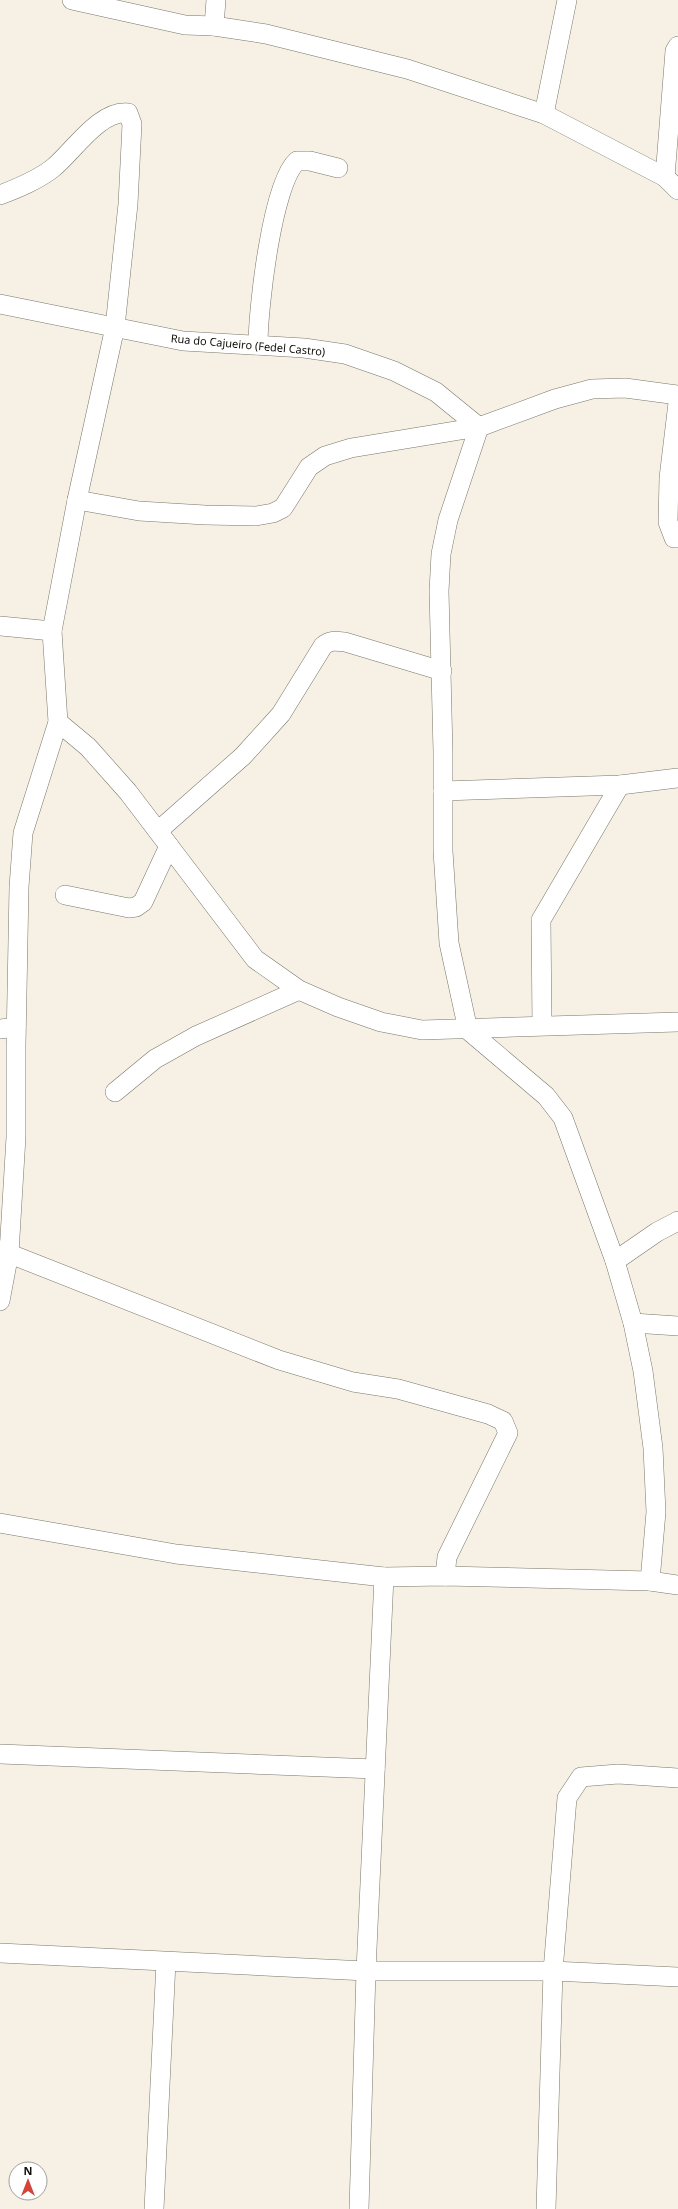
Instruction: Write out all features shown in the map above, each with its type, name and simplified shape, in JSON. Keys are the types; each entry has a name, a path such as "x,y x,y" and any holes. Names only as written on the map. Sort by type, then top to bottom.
{"street":[{"path":"72,0 185,25 214,26 266,34 407,69 544,114 672,183 675,51 678,46"},
{"path":"214,26 216,0"},
{"path":"544,114 568,0"},
{"path":"0,195 24,185 52,169 87,133 107,118 120,112 128,113 132,124 128,204 115,327 52,631 58,722 22,833 8,1028 16,1137 0,1301"},
{"path":"258,345 258,319 263,277 285,179 291,166 298,161 310,161 338,168"},
{"name":"Rua do Cajueiro (Fedel Castro)","path":"0,304 183,341 304,348 345,354 394,371 436,392 479,427"},
{"path":"78,500 139,511 256,516 274,513 284,508 309,468 326,456 350,448 479,427 555,399 592,389 625,388 678,395"},
{"path":"678,403 668,478 668,522 674,538 678,538"},
{"path":"479,427 448,520 441,554 439,591 442,671 443,851 449,943 468,1030 546,1096 563,1118 616,1261 633,1323 643,1371 653,1448 656,1512 650,1582"},
{"path":"0,626 52,631"},
{"path":"64,895 136,907 143,902 163,839 248,751 281,714 323,646 327,642 334,640 345,642 442,671"},
{"path":"58,722 88,748 128,792 255,959 299,990 338,1007 381,1022 422,1030 468,1030 542,1025 678,1022"},
{"path":"443,791 620,785 678,778"},
{"path":"542,1025 541,920 620,785"},
{"path":"115,1092 155,1059 196,1036 299,990"},
{"path":"616,1261 678,1221"},
{"path":"4,1252 279,1360 353,1382 398,1389 488,1414 504,1421 508,1433 447,1557 445,1576"},
{"path":"633,1323 678,1326"},
{"path":"0,1523 38,1528 176,1554 384,1577 445,1576 650,1582 678,1585"},
{"path":"359,2209 366,1971 384,1577"},
{"path":"0,1754 375,1769"},
{"path":"546,2209 553,1971 567,1798 581,1777 618,1774 678,1778"},
{"path":"0,1953 366,1971 553,1971 678,1977"},
{"path":"154,2209 166,1962"}]}
